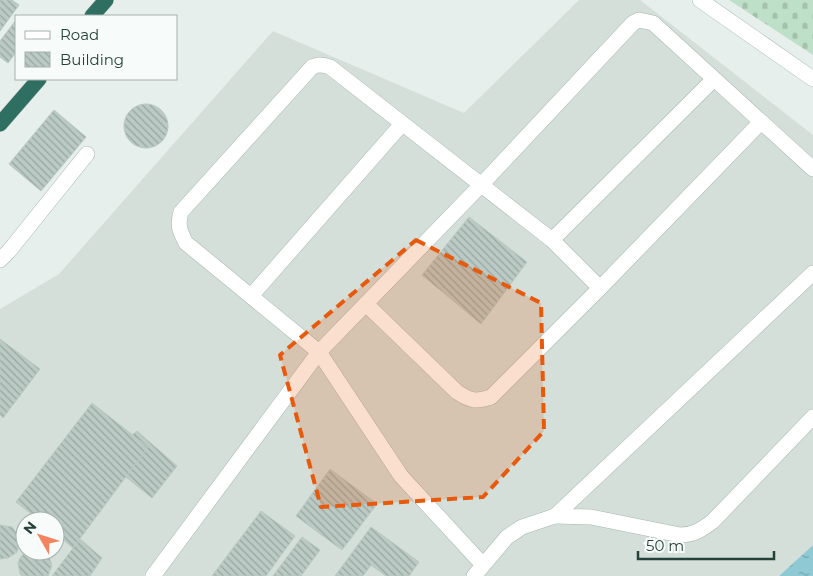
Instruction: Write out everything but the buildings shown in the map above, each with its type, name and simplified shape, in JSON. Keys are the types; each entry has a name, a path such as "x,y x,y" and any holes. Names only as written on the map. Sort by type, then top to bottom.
{"highway":[{"path":"93,15 106,0"},
{"path":"0,124 37,80"}],"street":[{"path":"700,0 813,78"},
{"path":"153,576 319,352 481,185 633,23 639,20 653,23 713,80 813,169"},
{"path":"600,288 552,240 330,67 319,64 312,68 181,212 178,222 180,232 186,243 319,352 401,476 479,570 507,537 522,527 555,516 591,518 680,535 690,535 699,531 714,520 813,417"},
{"path":"552,240 713,80"},
{"path":"366,304 457,392 469,400 481,401 491,398 761,122"},
{"path":"251,296 402,124"},
{"path":"0,260 87,154"},
{"path":"555,516 813,274"}],"highlighted area":[{"path":"416,240 541,303 544,431 483,497 321,507 280,355"}],"shaded area":[{"path":"579,0 640,0 813,135 813,545 779,576 0,576 0,309 59,274 273,31 464,113"}],"green space":[{"path":"729,0 813,0 813,55"}],"water":[{"path":"813,545 813,576 779,576"}]}
